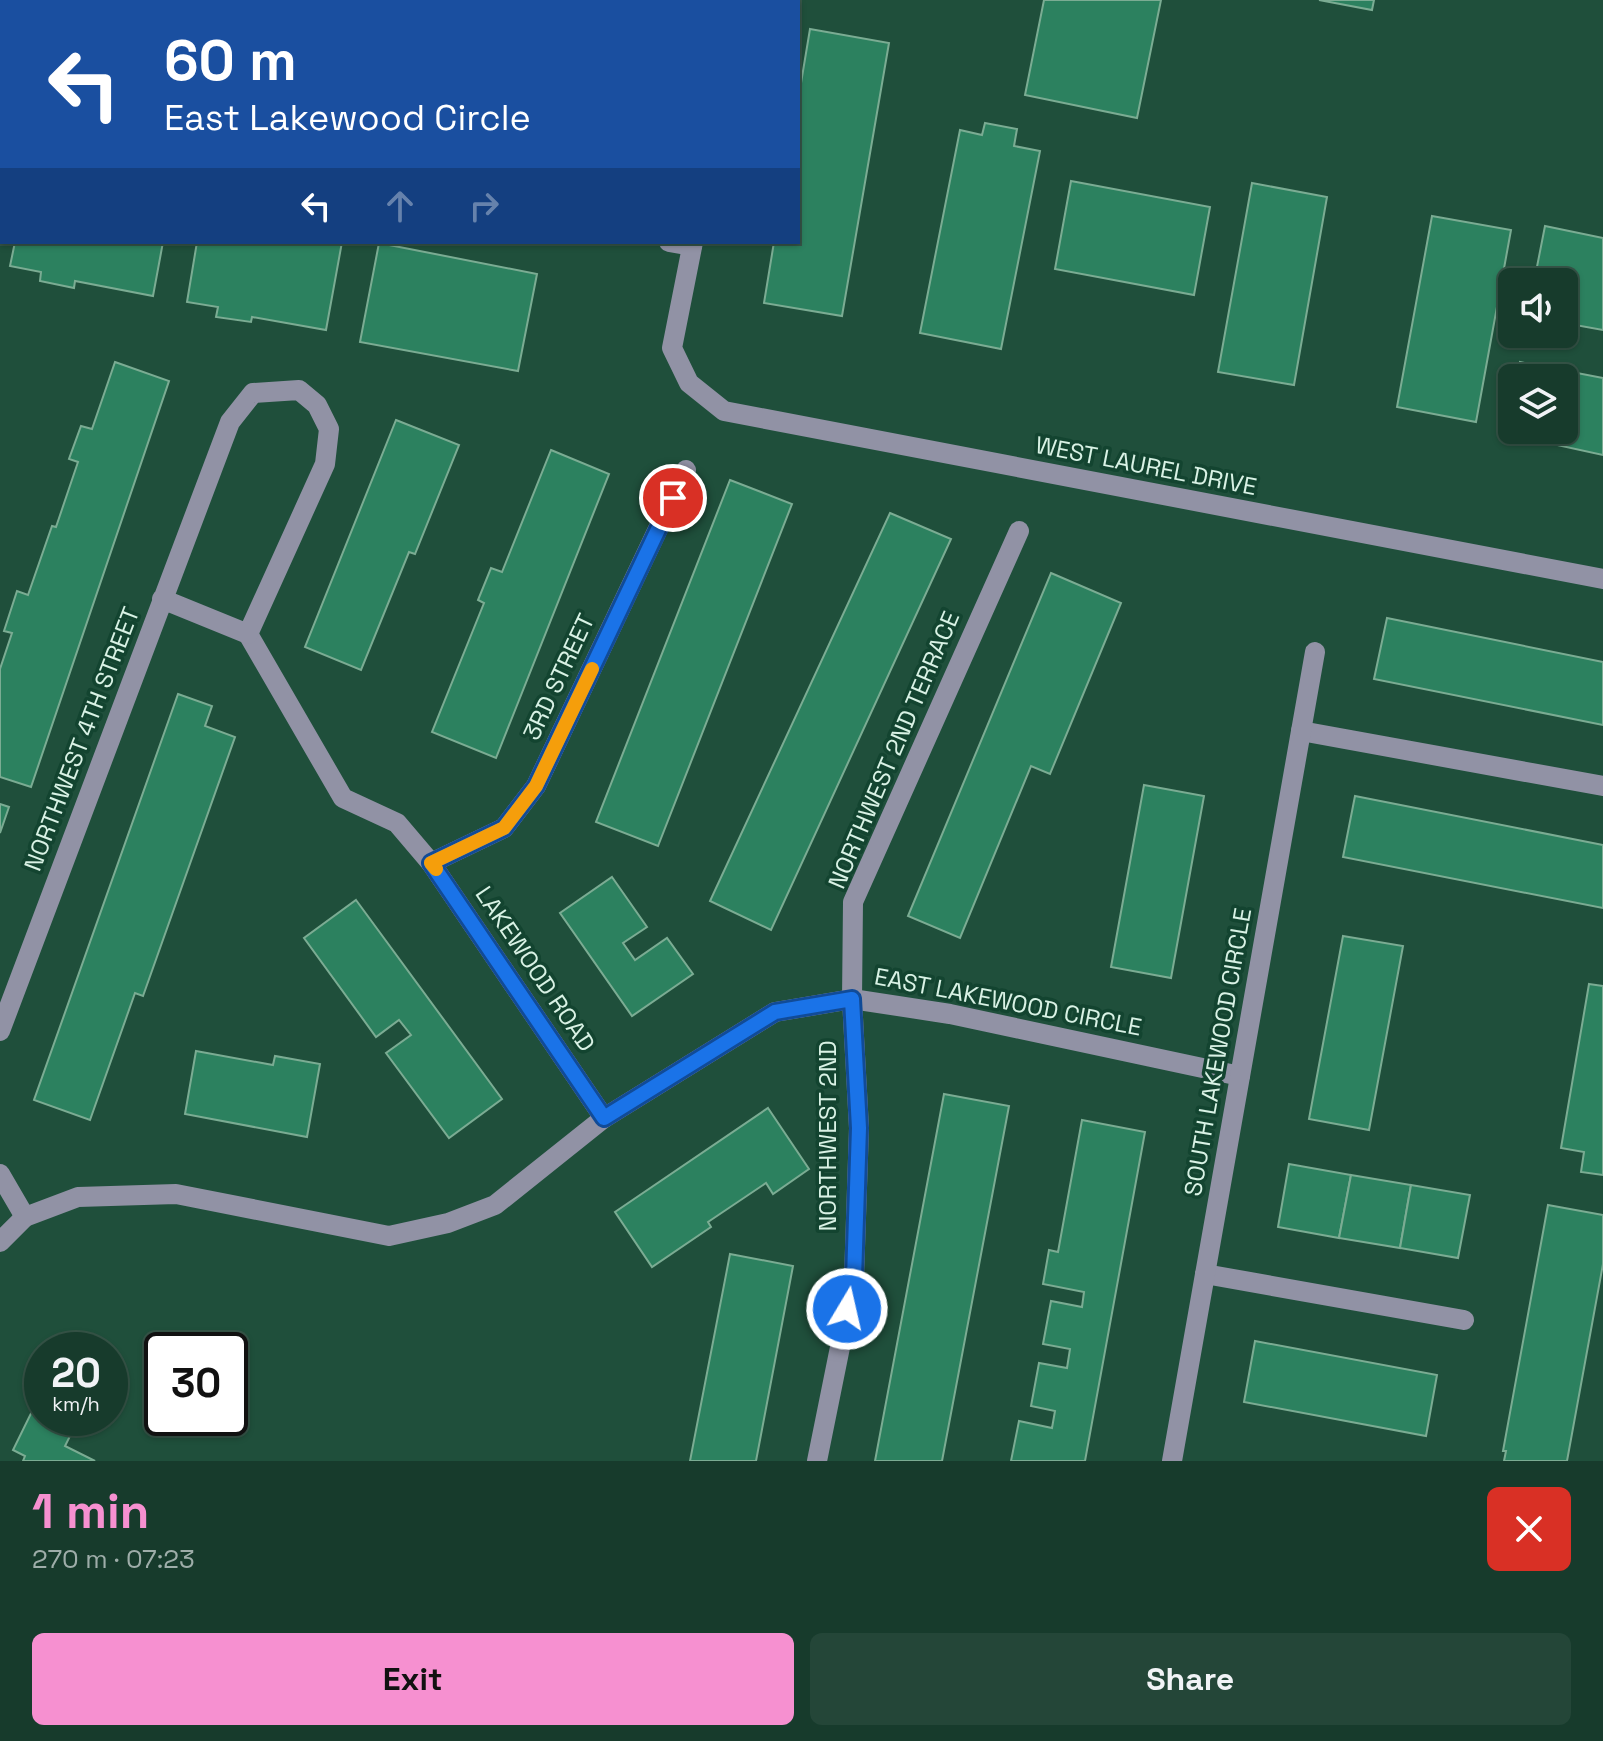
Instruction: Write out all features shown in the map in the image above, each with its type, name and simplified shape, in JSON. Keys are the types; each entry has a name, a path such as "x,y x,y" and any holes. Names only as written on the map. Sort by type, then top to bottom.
{"street":[{"name":"WEST LAUREL DRIVE","path":"692,244 672,348 689,383 724,411 1603,579"},
{"name":"NORTHWEST 4TH STREET","path":"0,1031 162,599 230,422 253,393 299,390 317,405 329,429 325,464 248,634 162,599"},
{"name":"3RD STREET","path":"431,863 504,828 536,786 686,470"},
{"name":"NORTHWEST 2ND TERRACE","path":"852,999 853,902 1019,531"},
{"name":"LAKEWOOD ROAD","path":"248,634 343,798 397,823 431,863 604,1118"},
{"name":"SOUTH LAKEWOOD CIRCLE","path":"1172,1461 1315,652"},
{"path":"1301,731 1603,786"},
{"name":"EAST LAKEWOOD CIRCLE","path":"25,1217 78,1197 176,1194 389,1236 448,1223 495,1205 604,1118 775,1012 852,999 950,1014 1240,1076"},
{"name":"NORTHWEST 2ND","path":"817,1461 854,1278 859,1128 852,999"},
{"path":"0,1174 25,1217 0,1242"},
{"path":"1205,1274 1464,1320"}],"building":[{"path":"1044,0 1161,0 1137,118 1025,95"},
{"path":"1319,0 1374,0 1372,10"},
{"path":"810,29 889,43 842,316 764,303 774,244 800,244 800,89"},
{"path":"985,123 1017,129 1014,146 1040,151 1001,349 920,333 960,130 982,135"},
{"path":"1071,181 1210,207 1194,295 1055,269"},
{"path":"1252,183 1327,197 1294,385 1218,372"},
{"path":"1432,216 1511,230 1504,268 1498,268 1498,301 1476,422 1397,407"},
{"path":"1545,226 1603,238 1603,330 1578,326 1578,268 1537,268"},
{"path":"15,244 163,244 153,296 75,281 74,288 40,281 41,272 10,266"},
{"path":"197,244 342,244 326,330 252,317 251,322 216,317 218,307 187,302"},
{"path":"379,244 537,274 518,371 360,342"},
{"path":"115,362 169,381 31,787 0,777 0,669 12,633 4,631 17,591 28,595 78,462 69,459 81,426 92,429"},
{"path":"1578,373 1603,378 1603,455 1553,444 1578,444"},
{"path":"396,420 459,445 415,554 409,552 361,670 305,647"},
{"path":"551,450 609,474 496,758 432,732 484,603 478,600 491,568 502,572"},
{"path":"730,480 792,504 658,846 596,822"},
{"path":"890,513 951,539 771,930 710,901"},
{"path":"1051,573 1121,603 1050,774 1031,766 960,938 908,916"},
{"path":"1387,618 1603,662 1603,725 1374,679"},
{"path":"178,694 212,706 205,726 235,737 143,996 135,993 90,1120 34,1100"},
{"path":"1144,785 1204,796 1171,978 1111,967"},
{"path":"1355,796 1603,845 1603,908 1343,857"},
{"path":"0,804 9,807 0,833"},
{"path":"612,877 647,927 623,943 635,960 667,938 693,974 632,1016 560,913"},
{"path":"356,900 502,1099 449,1138 386,1053 411,1035 399,1020 376,1037 304,938"},
{"path":"1343,936 1403,946 1369,1130 1309,1119"},
{"path":"1589,984 1603,986 1603,1175 1581,1172 1584,1152 1561,1148"},
{"path":"196,1051 273,1065 275,1056 320,1064 307,1137 185,1114"},
{"path":"944,1094 1009,1106 942,1461 875,1461"},
{"path":"768,1108 809,1169 773,1194 766,1183 708,1222 711,1227 652,1267 615,1212"},
{"path":"1082,1120 1145,1132 1085,1461 1011,1461 1019,1421 1052,1428 1055,1411 1031,1406 1039,1363 1067,1368 1070,1349 1043,1344 1051,1301 1082,1307 1084,1292 1043,1284 1049,1250 1058,1252"},
{"path":"1289,1164 1351,1175 1339,1238 1278,1227"},
{"path":"1351,1175 1411,1185 1400,1248 1339,1238"},
{"path":"1411,1185 1470,1195 1458,1258 1400,1248"},
{"path":"1548,1205 1603,1215 1603,1264 1567,1461 1504,1461 1506,1451 1503,1451"},
{"path":"730,1254 793,1266 756,1461 690,1461"},
{"path":"1255,1341 1437,1375 1426,1436 1244,1402"},
{"path":"24,1428 24,1436 70,1436 65,1446 95,1461 23,1461 25,1456 13,1450"}],"slow traffic":[{"path":"436,869 431,863 504,828 536,786 592,669"}],"route":[{"path":"673,498 536,786 504,828 431,863 604,1118 775,1012 852,999 859,1128 854,1278 847,1309"}]}
